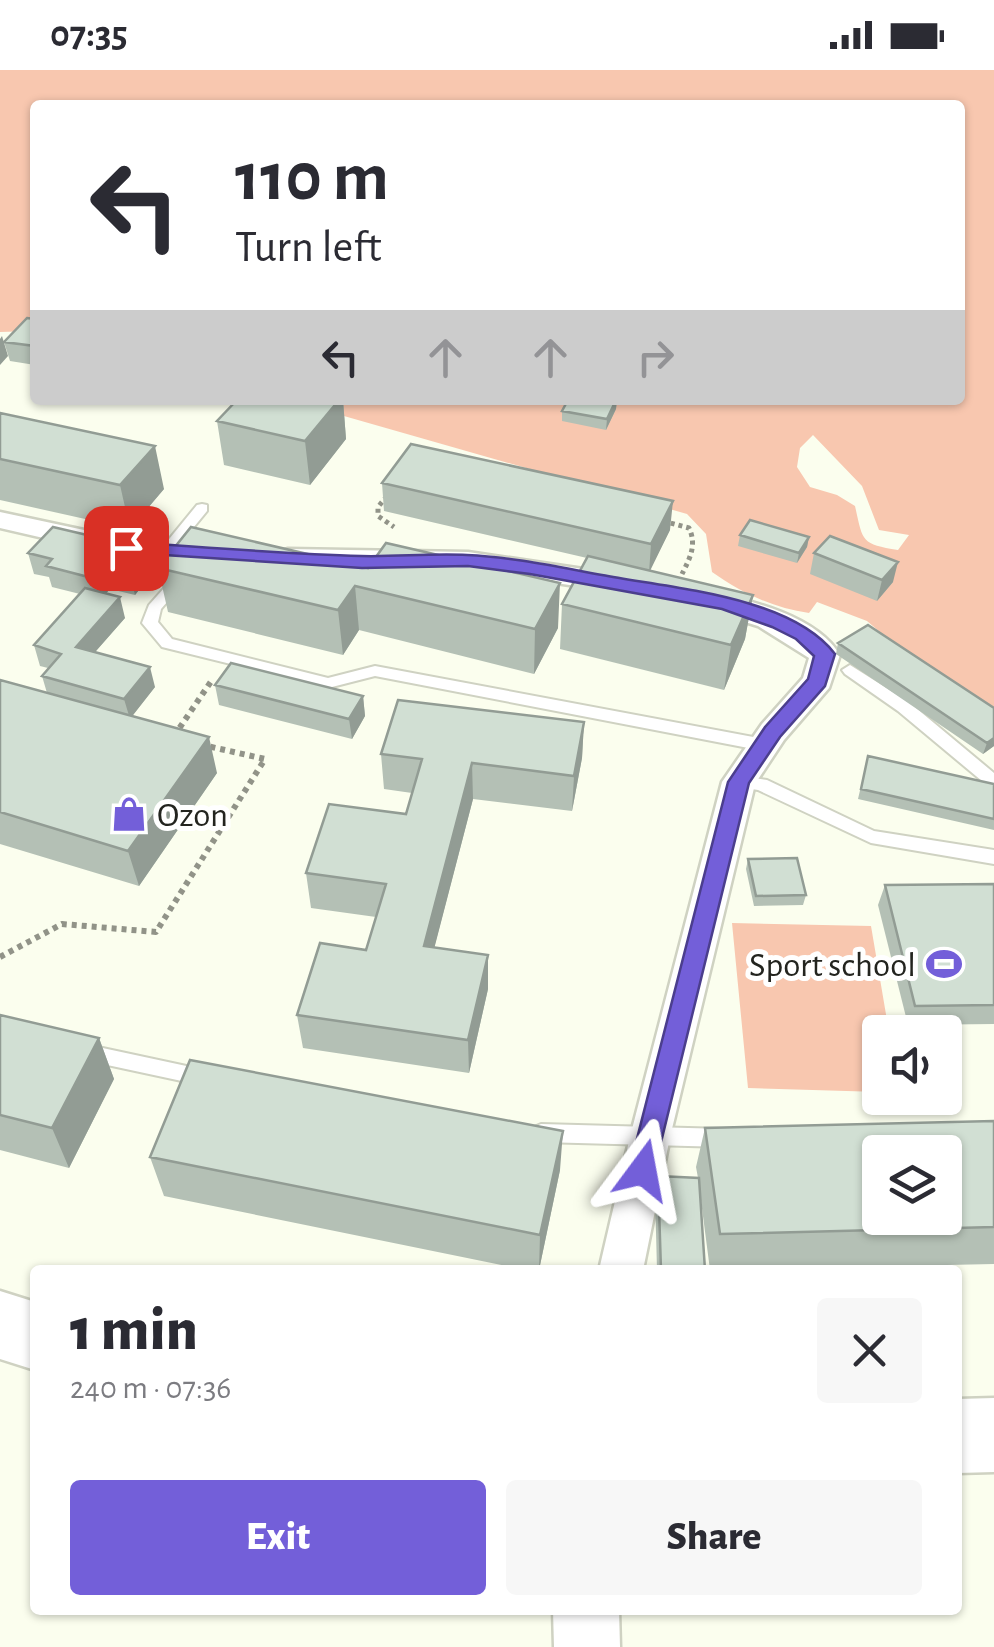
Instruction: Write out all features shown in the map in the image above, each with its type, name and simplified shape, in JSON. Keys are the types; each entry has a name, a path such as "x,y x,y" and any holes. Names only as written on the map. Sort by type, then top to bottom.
{"highway":[{"path":"0,1325 30,1334"},
{"path":"962,1436 994,1435"}],"street":[{"path":"0,520 126,548 362,562 468,560 663,591 726,604 779,622 825,654 818,681 739,782 650,1136 622,1265"},
{"path":"586,1615 588,1647"}],"lane":[{"path":"166,552 202,508"},
{"path":"178,581 154,608 150,622 168,643 328,683 376,672 764,746"},
{"path":"850,670 904,707 994,782"},
{"path":"739,782 761,784 870,837 994,857"},
{"path":"54,1046 223,1082"},
{"path":"527,1132 566,1137 750,1138"}],"path":[{"path":"389,493 378,508 378,516 386,524 468,560"},
{"path":"647,516 689,528 694,536 692,554 663,591"},
{"path":"0,957 62,924 156,932 265,759 173,738 228,658"}],"shaded area":[{"path":"0,70 994,70 994,707 907,655 867,621 817,602 809,613 783,607 723,580 712,572 706,534 687,514 306,405 965,405 965,100 30,100 30,331 0,332","holes":["813,435 862,486 879,530 909,535 898,550 870,543 862,534 855,506 837,495 810,487 797,467 800,448"]},
{"path":"732,923 871,926 886,1015 862,1015 862,1091 748,1088"}],"building":[{"path":"27,318 30,318 30,345 4,342"},
{"path":"232,405 335,405 305,441 217,421"},
{"path":"565,405 614,405 607,419 562,411"},
{"path":"0,413 155,446 120,485 0,459"},
{"path":"411,444 673,501 651,544 382,483"},
{"path":"750,520 809,537 799,553 740,535"},
{"path":"53,527 151,550 130,575 104,569 96,579 46,566 52,559 28,553"},
{"path":"191,527 368,568 386,543 560,583 535,629 355,586 338,610 158,568"},
{"path":"830,536 898,562 882,580 814,553"},
{"path":"588,556 753,595 731,645 562,604"},
{"path":"85,588 120,597 76,647 150,667 124,699 42,676 61,654 34,645"},
{"path":"868,625 994,708 994,738 987,743 838,643"},
{"path":"231,663 363,696 349,719 215,685"},
{"path":"0,680 209,737 128,851 0,812"},
{"path":"398,700 584,722 574,776 472,763 424,946 488,955 468,1040 297,1015 320,943 366,950 386,884 306,873 329,804 406,814 422,759 381,754"},
{"path":"868,756 994,784 994,819 861,789"},
{"path":"797,858 806,895 756,896 748,859"},
{"name":"Sport school","path":"994,884 994,1005 915,1006 885,885"},
{"path":"0,1015 99,1038 52,1128 0,1115"},
{"path":"190,1060 563,1131 540,1235 150,1157"},
{"path":"994,1121 994,1227 962,1228 962,1135 862,1135 862,1230 720,1234 705,1128"},
{"path":"658,1176 699,1178 705,1265 661,1265"}],"place":[{"name":"Ozon","path":"129,814"},
{"name":"Sport school","path":"944,964"}],"route":[{"path":"126,548 362,562 468,560 530,568 726,604 779,622 825,654 818,681 772,732 739,782 643,1170"}]}
